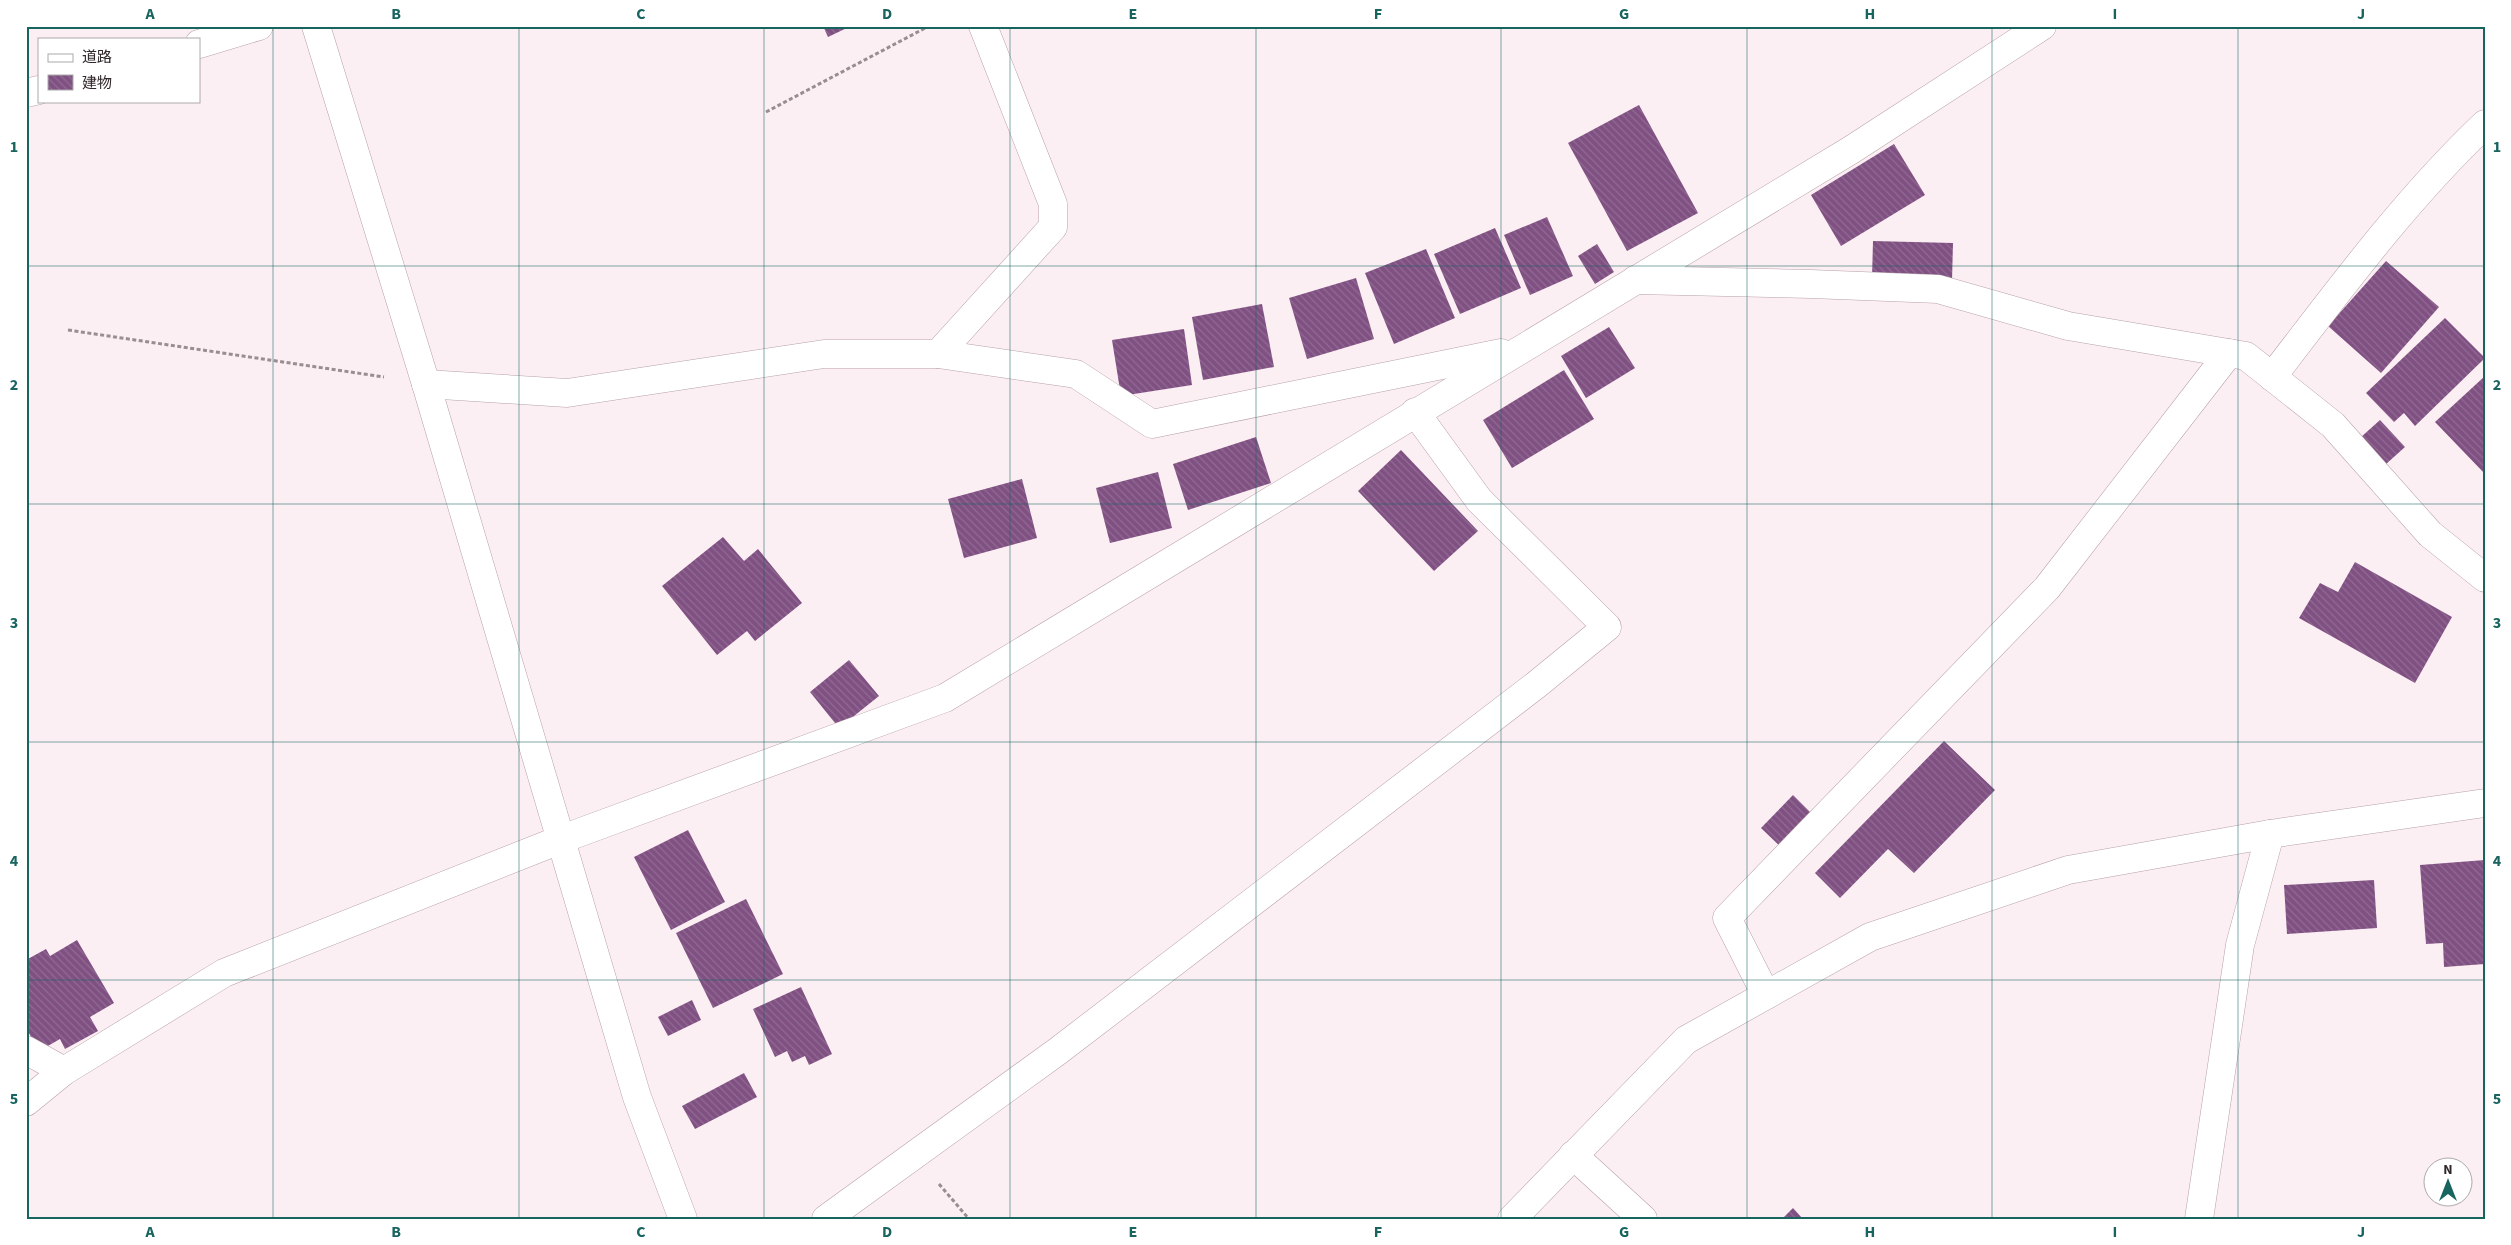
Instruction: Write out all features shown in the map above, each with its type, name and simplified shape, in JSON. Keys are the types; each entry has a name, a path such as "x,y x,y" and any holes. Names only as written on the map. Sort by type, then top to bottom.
{"street":[{"path":"200,44 259,26"},
{"path":"316,26 426,384 637,1098 683,1219"},
{"path":"938,354 1053,227 1053,204 983,26"},
{"path":"26,1102 64,1071 224,973 562,839 945,698 1851,150 2042,26"},
{"path":"2272,377 2346,282 2444,165 2485,124"},
{"path":"1635,280 1811,284 1938,290 2068,326 2246,356 2333,424 2430,534 2485,578"},
{"path":"426,384 567,393 824,354 938,354 1076,374 1152,424 1520,349"},
{"path":"1766,995 1727,918 2047,588 2229,353"},
{"path":"826,1219 1058,1052 1528,691 1607,627 1480,500 1415,412"},
{"path":"1512,1219 1686,1040 1870,937 2068,870 2270,834 2485,803"},
{"path":"2199,1219 2240,945 2270,834"},
{"path":"26,1050 64,1071"},
{"path":"1573,1155 1643,1219"}],"path":[{"path":"766,112 929,26"},
{"path":"68,330 426,384"},
{"path":"915,1155 969,1219"}],"building":[{"path":"823,26 851,26 828,37"},
{"path":"1639,105 1698,213 1627,251 1568,143"},
{"path":"1894,144 1925,195 1841,246 1811,195"},
{"path":"1547,217 1573,276 1530,295 1504,235"},
{"path":"1495,228 1521,288 1460,314 1434,254"},
{"path":"1873,241 1953,243 1952,281 1872,278"},
{"path":"1597,244 1614,272 1595,284 1578,256"},
{"path":"1426,249 1455,318 1394,344 1365,273"},
{"path":"2386,261 2439,307 2381,373 2328,326"},
{"path":"1356,278 1374,339 1307,359 1289,298"},
{"path":"1262,304 1274,367 1203,380 1192,317"},
{"path":"2445,318 2485,358 2415,426 2404,413 2394,422 2366,393"},
{"path":"1609,327 1635,368 1586,398 1561,356"},
{"path":"1184,329 1192,385 1121,396 1112,340"},
{"path":"1564,370 1594,419 1512,468 1483,420"},
{"path":"2485,376 2485,474 2435,422"},
{"path":"2380,420 2405,447 2385,465 2360,438"},
{"path":"1256,437 1271,483 1188,510 1173,464"},
{"path":"1401,450 1478,531 1434,571 1358,491"},
{"path":"1158,472 1172,528 1110,543 1096,488"},
{"path":"1022,479 1037,538 964,558 948,499"},
{"path":"723,537 744,561 758,549 802,603 755,641 747,631 717,655 662,586"},
{"path":"2355,562 2452,617 2415,683 2299,618 2320,583 2338,592"},
{"path":"849,660 879,696 839,728 810,692"},
{"path":"1944,741 1995,790 1914,873 1888,849 1840,898 1815,873"},
{"path":"1793,795 1817,819 1785,851 1761,828"},
{"path":"688,830 725,902 671,930 634,857"},
{"path":"2485,860 2485,964 2444,967 2443,943 2426,944 2420,865"},
{"path":"2374,880 2377,928 2287,934 2284,885"},
{"path":"746,899 783,974 713,1008 676,933"},
{"path":"77,940 114,1003 90,1017 98,1031 65,1049 60,1039 39,1051 26,1028 26,960 46,949 50,956"},
{"path":"801,987 832,1054 809,1065 805,1056 792,1062 787,1051 775,1057 753,1009"},
{"path":"692,1000 701,1020 668,1036 658,1017"},
{"path":"744,1073 757,1097 695,1129 682,1106"},
{"path":"1793,1208 1803,1219 1782,1219"}]}
